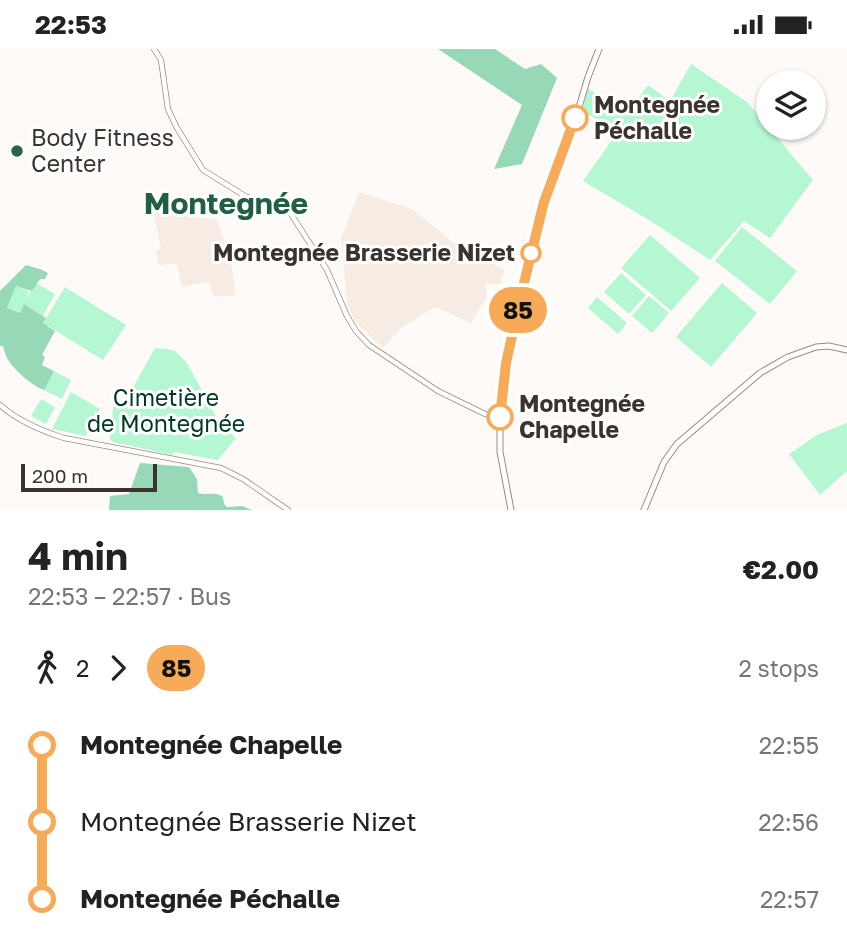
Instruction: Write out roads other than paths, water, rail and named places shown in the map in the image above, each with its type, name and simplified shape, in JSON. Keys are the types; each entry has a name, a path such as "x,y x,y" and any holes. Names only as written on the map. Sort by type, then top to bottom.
{"main road":[{"path":"510,510 500,452 500,417 508,353 544,202 599,49"},
{"path":"644,510 664,462 677,444 760,373 788,357 816,347 829,346 847,350"}],"street":[{"path":"154,49 161,60 168,109 203,170 245,196 267,205 278,206"},
{"path":"278,206 280,201 287,201 290,205 289,211 327,270 346,316 356,331 376,351 438,391 485,414 500,417"},
{"path":"278,206 282,212 289,211"},
{"path":"0,405 48,433 64,438 220,468 243,479 288,510"}],"place":[{"name":"Montegnée Péchalle","path":"575,118"},
{"name":"Body Fitness Center","path":"17,151"},
{"name":"Montegnée Brasserie Nizet","path":"531,253"},
{"name":"Montegnée Chapelle","path":"500,417"}],"district":[{"name":"Montegnée","path":"226,204"}],"park label":[{"name":"Cimetière de Montegnée","path":"166,411"}]}
